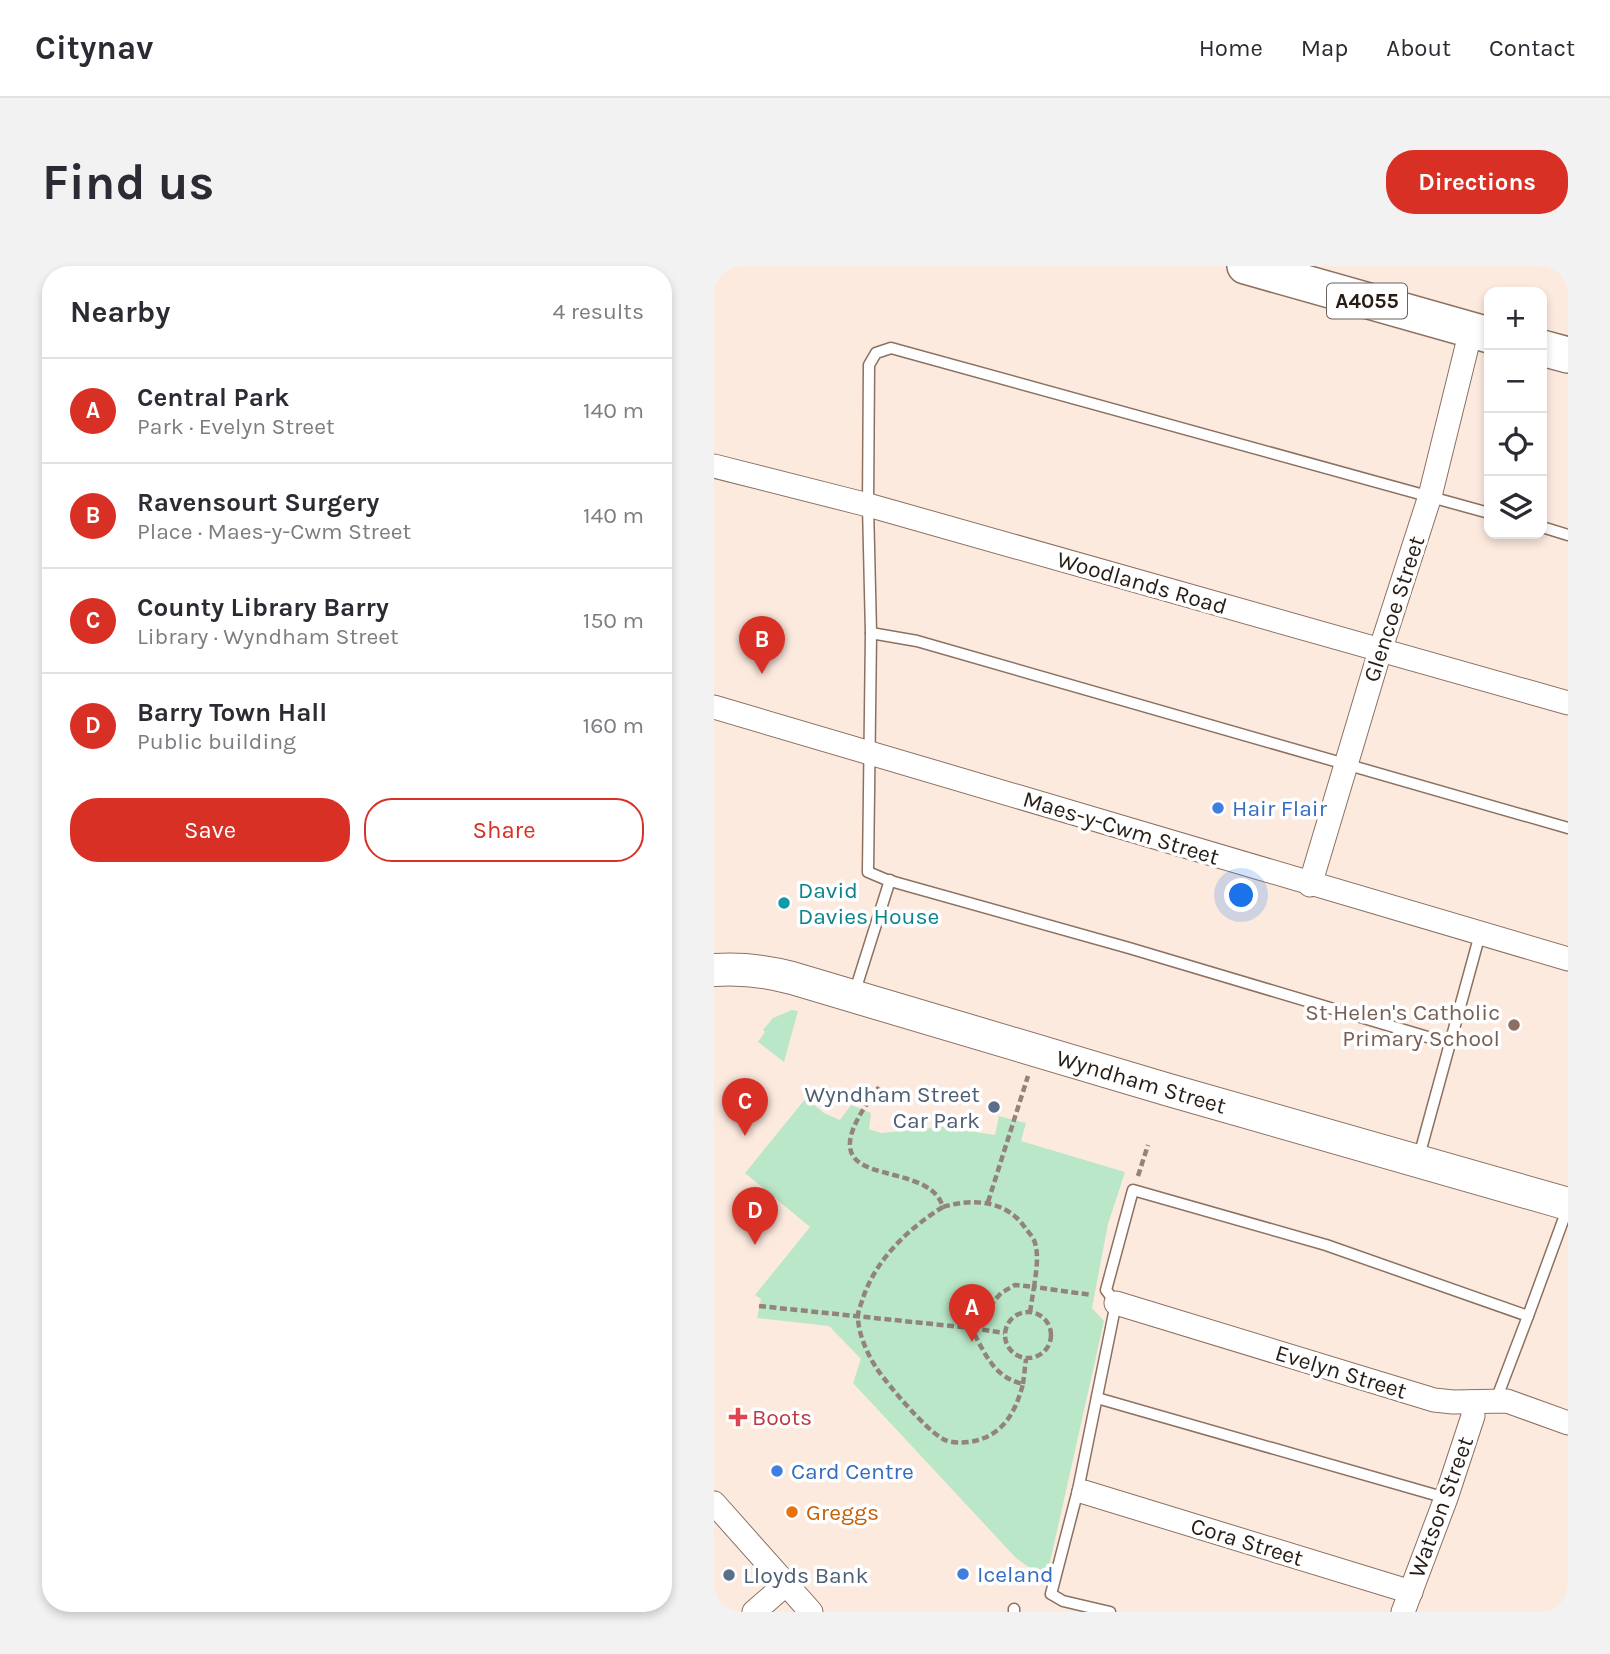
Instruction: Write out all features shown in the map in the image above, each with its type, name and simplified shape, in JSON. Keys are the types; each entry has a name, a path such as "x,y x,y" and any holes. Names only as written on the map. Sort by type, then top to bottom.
{"main road":[{"name":"A4055","path":"1245,266 1480,333"},
{"path":"1547,349 1568,355"},
{"name":"Wyndham Street","path":"714,970 741,968 767,971 1568,1205"}],"street":[{"name":"Glencoe Street","path":"1310,885 1480,333"},
{"name":"Woodlands Road","path":"714,466 868,505 1568,704"},
{"name":"Maes-y-Cwm Street","path":"714,708 1568,960"},
{"name":"Evelyn Street","path":"1113,1301 1434,1400 1507,1401 1568,1423"},
{"name":"Watson Street","path":"1407,1602 1474,1416 1472,1402"},
{"name":"Cora Street","path":"1081,1491 1407,1602"},
{"path":"714,1503 811,1612"},
{"path":"754,1612 786,1584"}],"lane":[{"path":"1451,1044 868,872 871,633 869,365 876,353 891,348 1484,512"},
{"path":"1547,529 1568,535"},
{"path":"871,633 917,641 1568,828"},
{"path":"853,996 890,880"},
{"path":"1417,1162 1480,934"},
{"path":"1110,1612 1063,1601 1051,1594 1081,1491 1113,1301 1106,1290 1133,1190 1326,1245 1528,1317"},
{"path":"1496,1400 1568,1205"},
{"path":"1097,1398 1446,1498"}],"path":[{"path":"988,1202 1036,1050"},
{"path":"879,1087 862,1109 851,1136 850,1151 860,1164 928,1187 940,1198 943,1207"},
{"path":"1133,1190 1147,1145"},
{"path":"1026,1359 1018,1403 1001,1428 986,1439 964,1443 945,1440 929,1427 877,1368 862,1339 857,1316 867,1288 885,1258 925,1218 943,1207 961,1202 988,1202 1002,1208 1021,1221 1035,1242 1037,1268 1030,1312"},
{"path":"971,1328 1001,1293 1015,1285 1113,1301"},
{"path":"759,1306 1004,1333"},
{"path":"1030,1312 1046,1320 1051,1336 1044,1353 1026,1359 1010,1350 1004,1333 1013,1317 1030,1312"},
{"path":"971,1328 996,1370 1008,1380 1023,1384"}],"green space":[{"path":"792,1010 798,1011 784,1062 758,1042 765,1032 763,1030 773,1018"},
{"path":"806,1098 824,1113 840,1120 851,1105 871,1113 869,1129 881,1133 943,1127 995,1135 999,1116 1026,1123 1021,1141 1125,1172 1108,1224 1092,1308 1104,1321 1046,1580 1016,1558 853,1383 861,1359 829,1326 757,1318 761,1299 755,1295 810,1227 745,1173"}],"place":[{"name":"Ravensourt Surgery","path":"762,674"},
{"name":"Hair Flair","path":"1218,808"},
{"name":"David Davies House","path":"784,903"},
{"name":"St Helen's Catholic Primary School","path":"1514,1025"},
{"name":"Wyndham Street Car Park","path":"994,1107"},
{"name":"County Library Barry","path":"745,1136"},
{"name":"Barry Town Hall","path":"755,1245"},
{"name":"Central Park","path":"972,1342"},
{"name":"Boots","path":"738,1417"},
{"name":"Card Centre","path":"777,1471"},
{"name":"Greggs","path":"792,1512"},
{"name":"Iceland","path":"963,1574"},
{"name":"Lloyds Bank","path":"729,1575"}]}
